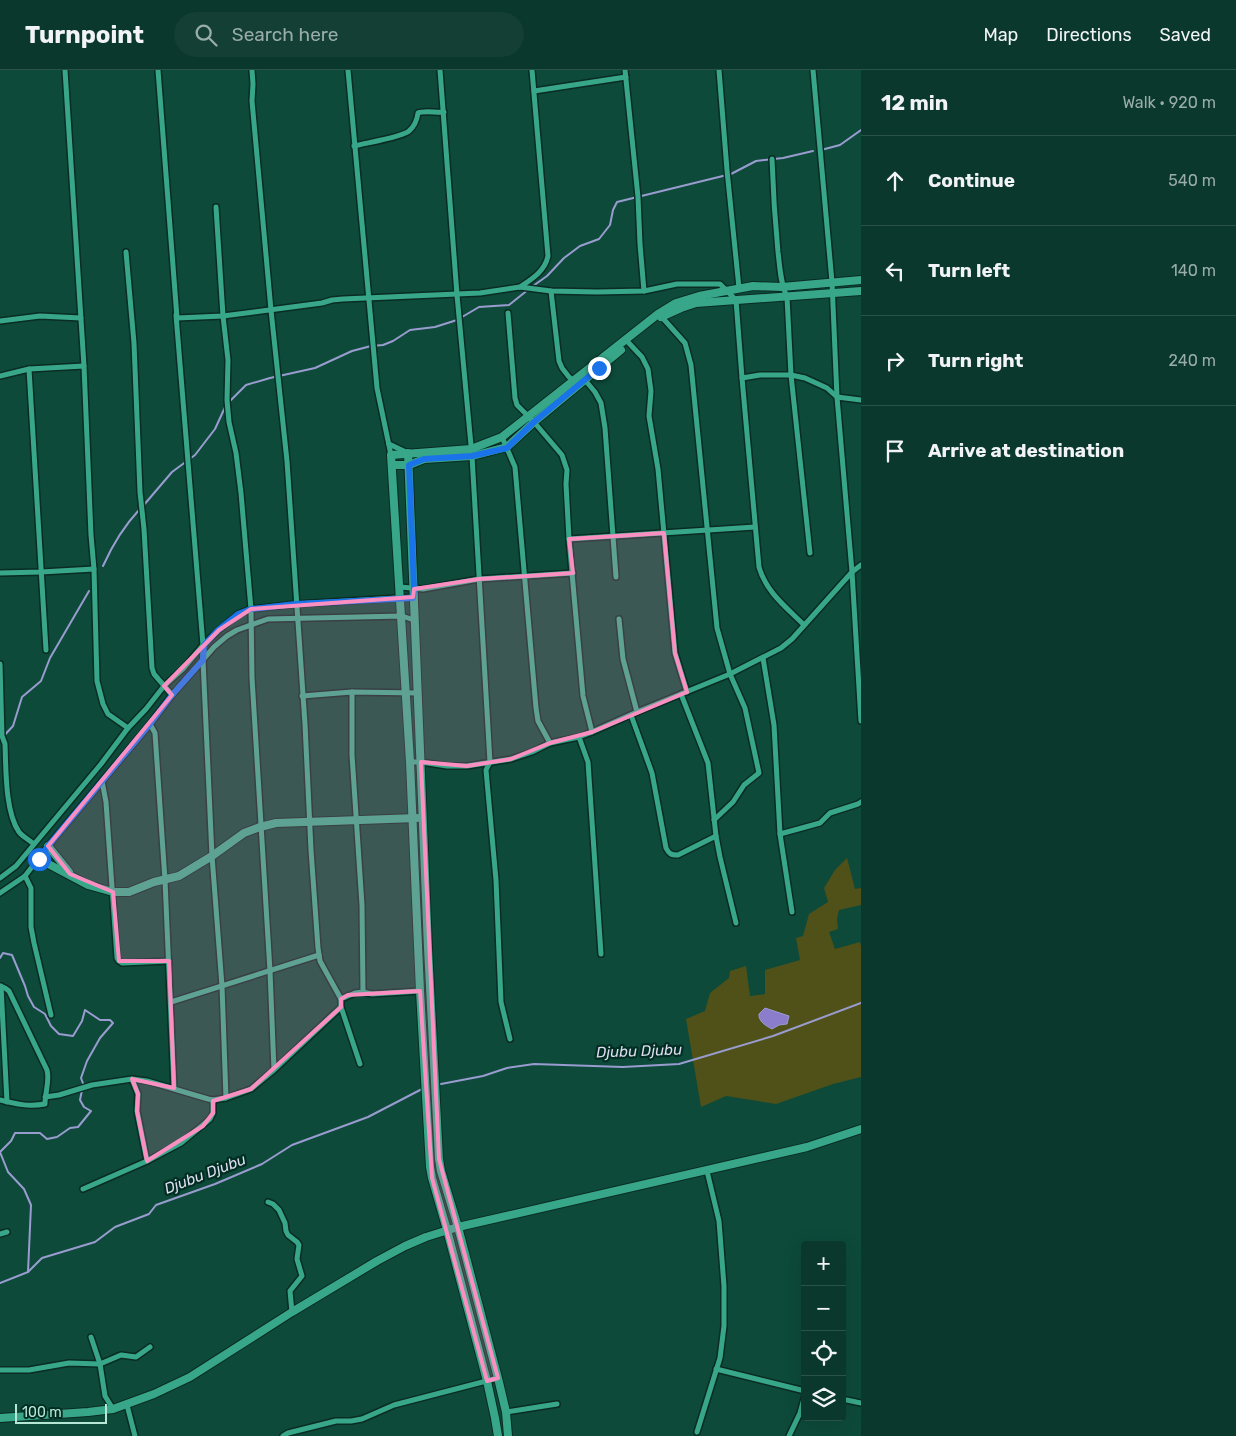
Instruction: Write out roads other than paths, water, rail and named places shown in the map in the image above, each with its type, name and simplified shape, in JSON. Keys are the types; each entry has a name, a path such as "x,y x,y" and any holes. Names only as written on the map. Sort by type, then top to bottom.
{"street":[{"path":"65,70 84,366 94,569 97,681 99,692 108,714 128,728"},
{"path":"157,70 204,645 203,660 212,856 222,986 226,1098"},
{"path":"252,70 254,84 252,101 287,461 319,955 320,961 341,999 341,1007 360,1064"},
{"path":"348,70 377,388 392,465 410,762 430,1167 487,1381 498,1436"},
{"path":"440,70 472,453 490,762 486,770 496,880 501,1002 510,1039"},
{"path":"520,287 538,273 546,264 548,256 532,70"},
{"path":"625,70 638,197 644,291"},
{"path":"720,70 727,170 739,288"},
{"path":"813,70 833,292 837,397 852,572 861,721"},
{"path":"534,90 626,77"},
{"path":"354,146 405,134 413,127 418,113 422,111 430,113 444,112"},
{"path":"772,159 782,287 787,297 791,375 810,553"},
{"path":"216,207 223,316 228,360 227,400 241,494 251,609 252,678 270,971 274,1070"},
{"path":"126,252 134,343 140,492 152,668 154,674 172,695"},
{"path":"391,455 408,453 472,453 502,437 532,419 584,380 676,303 699,296 752,286 782,287 861,280"},
{"path":"177,318 223,316 322,303 337,299 480,294 520,287 551,291 644,291 677,284 720,284 736,300 759,567 762,578 773,595 804,625"},
{"path":"551,291 559,361 569,377 574,380 584,380"},
{"path":"660,315 696,304 861,291"},
{"path":"508,313 517,405 532,419 562,455 567,470 566,484 583,696 592,732"},
{"path":"660,315 685,343 691,365 717,628 730,674 745,708 759,774 744,785 733,802 714,820"},
{"path":"0,321 40,316 81,318"},
{"path":"392,465 409,465 424,459 507,448 532,419 574,380 628,342"},
{"path":"628,342 642,357 648,369 651,391 649,416 658,469 675,653 687,692"},
{"path":"0,376 29,369 84,366"},
{"path":"29,369 46,650"},
{"path":"742,378 760,375 791,375 805,378 827,388 837,397 861,400"},
{"path":"584,380 601,403 603,415 616,577"},
{"path":"502,437 515,467 538,721 550,743"},
{"path":"389,444 408,453"},
{"path":"408,453 422,818 439,1159 498,1378 506,1412 508,1436"},
{"path":"570,539 755,527"},
{"path":"410,762 467,766 511,759 550,743 579,737 592,732 730,674 781,648 792,639 852,572 861,566"},
{"path":"0,573 94,569"},
{"path":"400,587 422,589 479,579 573,573"},
{"path":"0,878 16,866 164,686 183,669 218,630 238,614 251,609 296,604 413,598"},
{"path":"0,894 25,876 172,695 214,647 236,630 268,620 298,618 402,616 414,620"},
{"path":"619,619 623,659 637,712"},
{"path":"763,658 774,725 780,834 792,912"},
{"path":"0,664 3,737 9,803 14,823 20,833 34,844"},
{"path":"302,696 352,692 418,693"},
{"path":"352,692 352,755 355,810 358,820 364,992"},
{"path":"681,694 708,763 716,836 736,923"},
{"path":"631,715 652,773 668,853 678,855 716,836"},
{"path":"150,724 155,732 165,880 174,1088"},
{"path":"579,737 588,762 601,954"},
{"path":"102,781 106,802 117,958 122,963 169,961"},
{"path":"780,834 820,823 830,813 861,802"},
{"path":"39,859 88,885 113,892 129,892 154,882 178,876 212,856 244,833 260,827 276,823 310,821 422,818"},
{"path":"48,846 70,874"},
{"path":"25,876 31,888 31,927 51,1014"},
{"path":"171,1002 319,955"},
{"path":"0,1100 8,1102 31,1106 45,1104 48,1079 47,1070 9,991 0,986 8,1102"},
{"path":"341,999 355,992 372,994 420,991"},
{"path":"45,1097 132,1079 174,1088 213,1100 226,1098 251,1088 274,1070 341,1007"},
{"path":"132,1079 138,1094 137,1110 147,1161"},
{"path":"425,1082 436,1082"},
{"path":"82,1189 147,1161 181,1143 210,1120 213,1114 213,1100"},
{"path":"0,1418 88,1412 113,1409 127,1404 190,1377 292,1312 384,1257 405,1246 447,1230 820,1144 861,1129"},
{"path":"696,1432 720,1358 724,1326 724,1286 720,1221 708,1170"},
{"path":"268,1202 273,1204 278,1210 285,1223 288,1235 299,1245 297,1259 302,1276 290,1291 292,1312"},
{"path":"0,1234 8,1232"},
{"path":"91,1337 100,1364 105,1396 113,1409"},
{"path":"0,1370 29,1370 69,1364 100,1364 121,1356 136,1357 150,1347"},
{"path":"716,1369 801,1392"},
{"path":"283,1436 288,1433 336,1421 350,1422 362,1419 394,1405 498,1378"},
{"path":"846,1400 861,1402"},
{"path":"127,1404 135,1436"},
{"path":"506,1412 557,1404"},
{"path":"789,1436 801,1408"}],"waterway":[{"path":"821,150 840,145 861,130"},
{"path":"533,286 580,246 599,239 610,225 617,202 731,174 756,161 783,158 813,151"},
{"path":"229,402 246,385 315,368 352,351 383,345 410,330 435,327 457,320 479,307 509,305 529,289"},
{"path":"143,506 172,472 195,455 215,429 226,405"},
{"path":"103,566 110,551 139,510"},
{"path":"0,740 13,726 22,697 41,681 50,658 89,591"},
{"path":"0,958 3,953 12,955 34,1007 45,1014 51,1026 59,1034 73,1036 82,1021 85,1010 100,1020 110,1020 113,1023 100,1038 87,1061 81,1078 84,1086"},
{"name":"Djubu Djubu","path":"441,1084 483,1076 507,1068 534,1064 623,1067 679,1064 773,1036 861,1003"},
{"name":"Djubu Djubu","path":"0,1283 28,1272 42,1258 95,1242 115,1227 149,1214 156,1205 215,1184 262,1164 292,1145 368,1117 422,1089"},
{"path":"28,1272 31,1205 24,1189 8,1172 0,1152 11,1141 15,1133 40,1133 47,1139 57,1137 70,1128 78,1127 91,1111 84,1107 80,1100 82,1090"}]}
